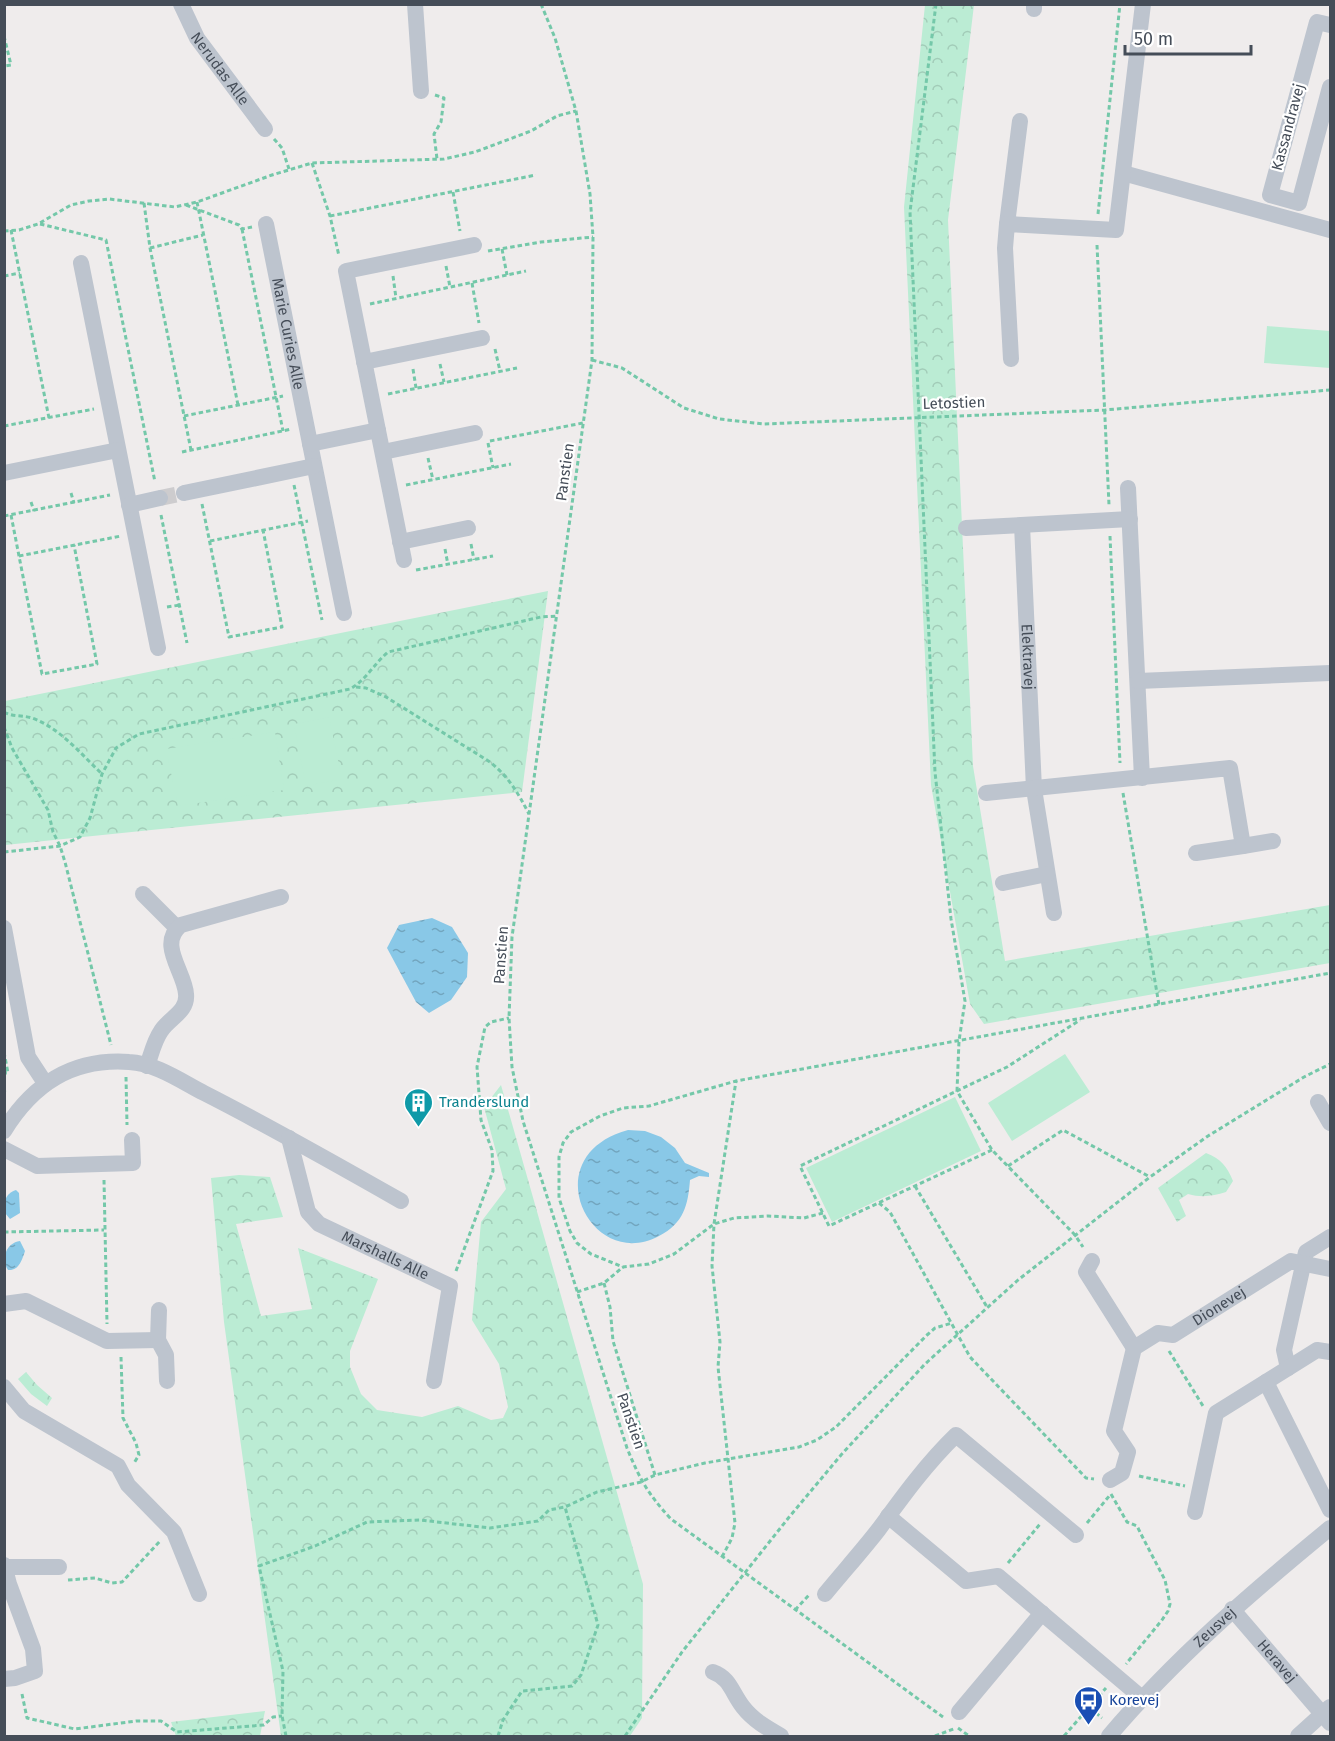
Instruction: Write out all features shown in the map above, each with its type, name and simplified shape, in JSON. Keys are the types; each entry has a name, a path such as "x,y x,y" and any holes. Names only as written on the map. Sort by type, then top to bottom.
{"street":[{"name":"Nerudas Alle","path":"181,4 197,38 265,129"},
{"path":"415,4 420,91"},
{"path":"1007,224 1116,230 1143,4"},
{"name":"Kassandravej","path":"1330,25 1317,22 1270,195 1299,203 1330,87"},
{"path":"1011,359 1005,248 1020,122"},
{"path":"1123,173 1330,230"},
{"path":"1281,217 1286,199"},
{"name":"Marie Curies Alle","path":"266,224 344,613"},
{"path":"404,560 346,272 469,247"},
{"path":"81,263 158,648"},
{"path":"364,362 482,338"},
{"path":"310,444 378,430"},
{"path":"383,452 475,433"},
{"path":"4,473 118,450"},
{"path":"191,492 314,466"},
{"path":"1128,488 1142,777"},
{"path":"128,499 159,499"},
{"path":"966,528 1130,519"},
{"name":"Elektravej","path":"1022,525 1034,789 1054,914"},
{"path":"400,542 468,528"},
{"path":"1138,681 1330,674"},
{"path":"986,793 1230,768 1243,846"},
{"path":"1196,853 1273,842"},
{"path":"1003,883 1047,874"},
{"path":"143,894 177,928"},
{"path":"147,1066 160,1032 181,1011 187,996 184,979 176,966 171,950 177,928 281,897"},
{"path":"4,928 16,1033 12,1062 45,1083"},
{"path":"4,1131 14,1115 45,1083 56,1076 90,1064 121,1061 158,1070 243,1112 401,1201"},
{"path":"1318,1102 1330,1123"},
{"name":"Marshalls Alle","path":"289,1138 308,1212 319,1224 450,1286"},
{"path":"4,1149 37,1166 133,1163 132,1140"},
{"path":"1288,1368 1284,1350 1306,1252 1330,1237"},
{"path":"1092,1261 1086,1272 1134,1348 1114,1431 1128,1452 1114,1482"},
{"name":"Dionevej","path":"1134,1348 1158,1333 1173,1335 1291,1261 1330,1269"},
{"path":"434,1381 450,1286"},
{"path":"4,1304 26,1302 114,1340 159,1340"},
{"path":"159,1310 159,1340 166,1355 167,1381"},
{"path":"1195,1512 1216,1413 1317,1350 1330,1352"},
{"path":"1266,1382 1330,1510"},
{"path":"4,1387 11,1408 24,1411 118,1466 128,1485 174,1532 200,1594"},
{"path":"825,1594 956,1435 1076,1535"},
{"path":"888,1516 966,1581 998,1576 1142,1698"},
{"name":"Zeusvej","path":"1109,1737 1142,1698 1232,1609 1330,1528"},
{"path":"11,1678 35,1671 33,1649 9,1584 5,1566 59,1567"},
{"name":"Heravej","path":"1232,1609 1328,1714 1298,1737"},
{"path":"953,1720 1042,1613"},
{"path":"713,1672 724,1675 743,1707 755,1719 781,1737"}],"path":[{"name":"Panstien","path":"541,4 555,38 576,111 590,194 593,237 592,360 512,938 509,1018 512,1067 522,1120 627,1448 641,1482 671,1519 953,1720 969,1737"},
{"path":"936,4 910,212 921,416 935,772 951,919 965,1000 959,1041 957,1090 992,1150 1075,1235"},
{"path":"4,36 11,65 4,66"},
{"path":"420,91 444,98 441,122 434,134 437,159"},
{"path":"4,231 39,224 71,205 89,201 109,200 175,207 186,205 312,163 437,159 475,152 531,131 557,116 576,111"},
{"path":"265,129 282,148 289,170"},
{"path":"312,163 346,272"},
{"path":"330,216 536,175"},
{"path":"453,192 469,247 476,254 541,242 593,237"},
{"path":"197,202 238,405"},
{"path":"144,203 150,248 191,450"},
{"path":"186,205 239,225 242,229 283,431"},
{"path":"39,224 106,240 187,643"},
{"path":"242,229 266,224"},
{"path":"11,230 49,418"},
{"path":"150,248 204,235"},
{"path":"502,249 507,275"},
{"path":"444,251 450,287"},
{"path":"390,262 396,298"},
{"path":"353,307 526,271"},
{"path":"4,276 20,273"},
{"path":"472,283 482,338"},
{"name":"Letostien","path":"592,360 622,368 684,408 719,419 764,424 1105,410 1330,390"},
{"path":"372,397 517,368"},
{"path":"184,416 300,393"},
{"path":"4,426 109,406"},
{"path":"493,468 487,441 584,423"},
{"path":"182,452 306,427"},
{"path":"257,437 258,443"},
{"path":"425,443 433,480"},
{"path":"390,489 511,464"},
{"path":"293,481 322,620"},
{"path":"191,492 210,541 229,637 282,627 263,530"},
{"path":"71,494 74,503"},
{"path":"4,516 74,503 128,499"},
{"path":"31,502 34,511"},
{"path":"11,515 42,674 97,664 74,545"},
{"path":"210,541 325,518"},
{"path":"19,556 135,533"},
{"path":"404,560 417,571 493,556"},
{"path":"354,687 361,683 378,660 388,652 541,617 558,616"},
{"path":"4,852 60,846 80,837 90,818 102,774 116,748 139,734 354,687 366,688 386,697 490,762 505,774 530,816"},
{"path":"4,711 9,715 31,718 58,732 102,774"},
{"path":"4,727 12,748 48,810 53,832 60,846 121,1061 127,1129 132,1140"},
{"path":"823,1213 804,1218 768,1215 734,1218 714,1224 674,1254 649,1264 623,1267 591,1254 577,1244 559,1198 559,1157 563,1143 571,1132 600,1116 623,1108 649,1106 736,1081 1330,973"},
{"path":"450,1286 493,1171 492,1150 480,1120 477,1067 484,1027 491,1022 509,1018"},
{"path":"992,1150 829,1226 800,1166 1007,1067 1082,1019"},
{"path":"625,1737 682,1652 841,1455 925,1364 1018,1280 1150,1177 1208,1136 1304,1077 1330,1064"},
{"path":"722,1557 732,1538 735,1522 718,1367 720,1342 712,1266 714,1224 736,1081"},
{"path":"1008,1166 1063,1130 1150,1177"},
{"path":"108,1163 108,1173 104,1182 104,1230 114,1340 123,1418 136,1443 139,1455 131,1466 121,1471"},
{"path":"915,1186 987,1307"},
{"path":"879,1203 890,1212 970,1357 1086,1478 1114,1482 1180,1485"},
{"path":"4,1232 104,1230"},
{"path":"577,1292 604,1283 623,1267"},
{"path":"604,1283 610,1307 613,1341 655,1475"},
{"path":"286,1737 282,1716 283,1671 259,1566 315,1546 367,1522 420,1520 490,1528 538,1521 549,1510 565,1507 597,1492 641,1482 655,1475 800,1447 817,1440 836,1427 927,1335 935,1328 952,1323"},
{"path":"1158,1333 1202,1406 1216,1413"},
{"path":"1076,1535 1114,1482"},
{"path":"1067,1736 1162,1620 1170,1604 1165,1580 1137,1526 1127,1522 1114,1482"},
{"path":"498,1737 503,1720 522,1691 572,1686 581,1675 598,1625 565,1507"},
{"path":"998,1576 1049,1513"},
{"path":"59,1567 59,1580 95,1578 112,1584 122,1582 171,1528"},
{"path":"11,1678 27,1718 75,1729 160,1721 177,1731 264,1725 273,1718 282,1716"},
{"path":"935,1737 953,1720"}],"green space":[{"path":"925,5 974,5 948,220 973,766 1005,961 1330,905 1330,963 984,1024 970,1004 931,785 904,207"},
{"path":"1267,326 1330,331 1330,368 1264,363"},
{"path":"548,591 522,792 5,845 5,701"},
{"path":"329,717 342,779 306,786 294,724"},
{"path":"275,732 284,790 178,806 166,749"},
{"path":"1065,1054 1090,1092 1012,1141 988,1103"},
{"path":"501,1085 643,1584 642,1718 630,1736 281,1736 224,1322 211,1178 239,1175 270,1177 283,1217 236,1224 261,1316 312,1309 298,1248 378,1279 350,1351 350,1367 361,1394 377,1410 422,1417 458,1406 491,1420 503,1418 508,1407 499,1364 472,1320 481,1222 506,1189 484,1107"},
{"path":"955,1097 981,1151 832,1222 806,1168"},
{"path":"1206,1153 1223,1164 1233,1181 1226,1192 1207,1196 1188,1194 1179,1200 1186,1216 1177,1222 1158,1188"},
{"path":"26,1372 52,1398 47,1406 31,1394 18,1379"},
{"path":"265,1711 260,1736 176,1736 171,1722"}],"water":[{"path":"432,918 452,927 468,953 467,977 451,1000 429,1013 416,1002 387,948 399,925"},
{"path":"628,1130 645,1131 661,1137 675,1148 685,1163 709,1173 709,1177 699,1176 690,1180 686,1205 674,1225 659,1236 634,1243 612,1239 594,1226 582,1207 578,1185 583,1163 599,1144"},
{"path":"16,1190 19,1193 20,1213 10,1219 5,1213 5,1202 7,1196"},
{"path":"20,1241 25,1251 23,1258 15,1269 8,1270 5,1261 6,1252 11,1245"}],"tunnel":[{"path":"160,498 184,493"}],"place":[{"name":"Tranderslund","path":"418,1128"},
{"name":"Korevej","path":"1088,1726"}]}
